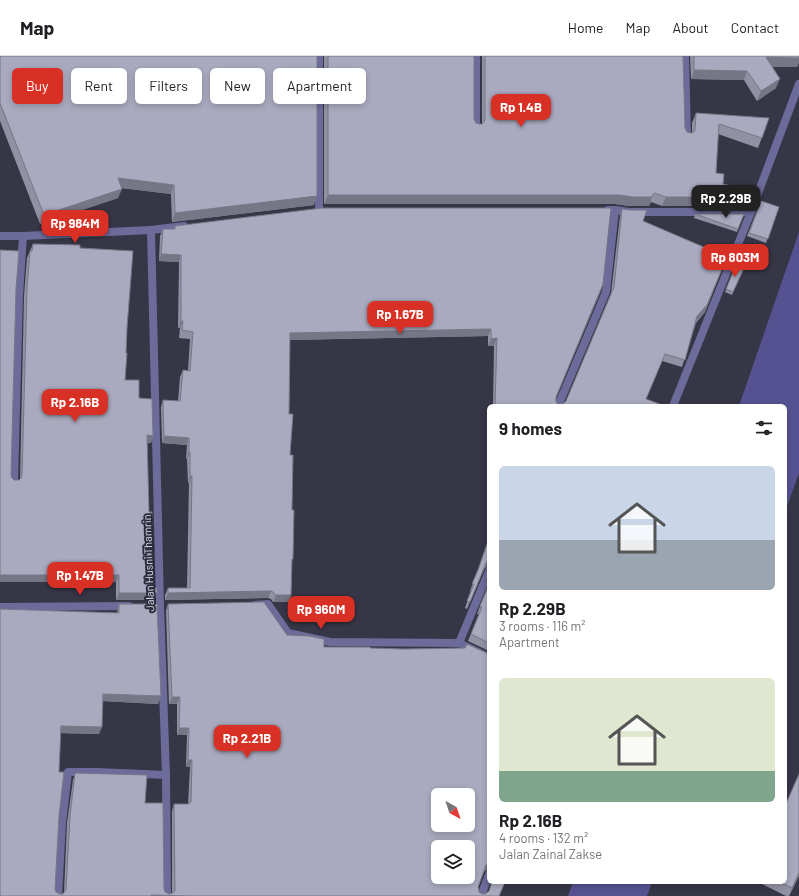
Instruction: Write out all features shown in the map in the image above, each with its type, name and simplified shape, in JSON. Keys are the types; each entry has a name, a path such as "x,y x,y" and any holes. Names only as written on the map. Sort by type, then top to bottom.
{"street":[{"path":"319,56 319,210"},
{"path":"476,56 476,128"},
{"path":"686,56 687,137"},
{"path":"674,404 751,212 799,84"},
{"path":"599,210 629,212 751,212"},
{"path":"559,404 606,292 615,210"},
{"path":"0,236 151,230 189,226"},
{"name":"Jalan Husni Thamrin","path":"151,230 160,605 166,775 167,896"},
{"path":"14,482 19,296 23,236"},
{"path":"459,643 487,576"},
{"path":"246,605 268,604 288,633 330,642 459,643 487,656"},
{"path":"0,607 137,606"},
{"path":"58,896 62,823 68,772 166,775"},
{"path":"481,896 487,880"}],"shaded area":[{"path":"799,232 799,473 787,506 787,404 740,404"},
{"path":"572,884 651,884 647,896 568,896"}],"building":[{"path":"0,56 317,56 317,68 273,68 273,104 317,104 317,196 175,213 174,185 118,178 122,189 44,215 0,103"},
{"path":"328,56 474,56 474,119 476,123 482,124 485,119 485,56 683,56 685,128 687,132 691,133 695,130 696,113 769,118 762,138 719,124 716,173 724,174 723,184 753,191 751,197 666,197 654,193 652,197 619,195 328,195 328,104 366,104 366,68 328,68"},
{"path":"694,56 799,56 799,58 766,57 780,79 761,91 747,71 694,70"},
{"path":"761,201 779,207 768,239 749,233"},
{"path":"322,208 611,208 603,284 556,397 556,402 558,404 495,404 497,338 491,339 491,329 290,333 289,414 293,414 290,455 293,455 292,510 294,510 291,595 276,595 271,591 168,593 168,588 190,588 192,476 190,476 189,438 164,436 163,400 180,401 183,370 190,371 193,332 182,330 181,255 161,254 163,229 175,229 175,226"},
{"path":"622,209 647,210 643,221 727,257 707,305 697,316 685,360 665,354 646,399 660,404 561,404 566,401 614,287"},
{"path":"695,214 744,214 738,229"},
{"path":"33,244 80,245 80,248 133,251 127,328 125,380 139,380 139,398 152,399 153,436 147,435 149,512 152,512 152,588 157,588 157,593 119,593 119,575 0,575 0,250 19,251 16,289 11,475 14,480 19,480 22,475 27,289 30,251 32,251"},
{"path":"736,265 744,268 733,292 726,289"},
{"path":"487,544 487,561 470,602 467,601"},
{"path":"487,589 487,642 471,634 482,607 480,606"},
{"path":"264,602 287,635 309,636 324,639 324,647 404,649 465,648 467,644 487,653 487,864 478,887 479,892 485,894 489,891 491,884 504,884 499,896 0,896 0,609 119,613 119,604 157,604 161,696 103,694 102,727 61,726 59,772 64,772 59,816 55,889 56,892 60,894 63,894 66,889 70,816 75,773 147,775 145,803 163,803 164,889 165,892 169,894 175,891 174,804 189,804 189,802 191,802 192,760 188,760 189,728 179,728 180,697 172,697 168,604"},
{"path":"799,774 799,873 792,888 784,884 787,884 787,801"}]}
